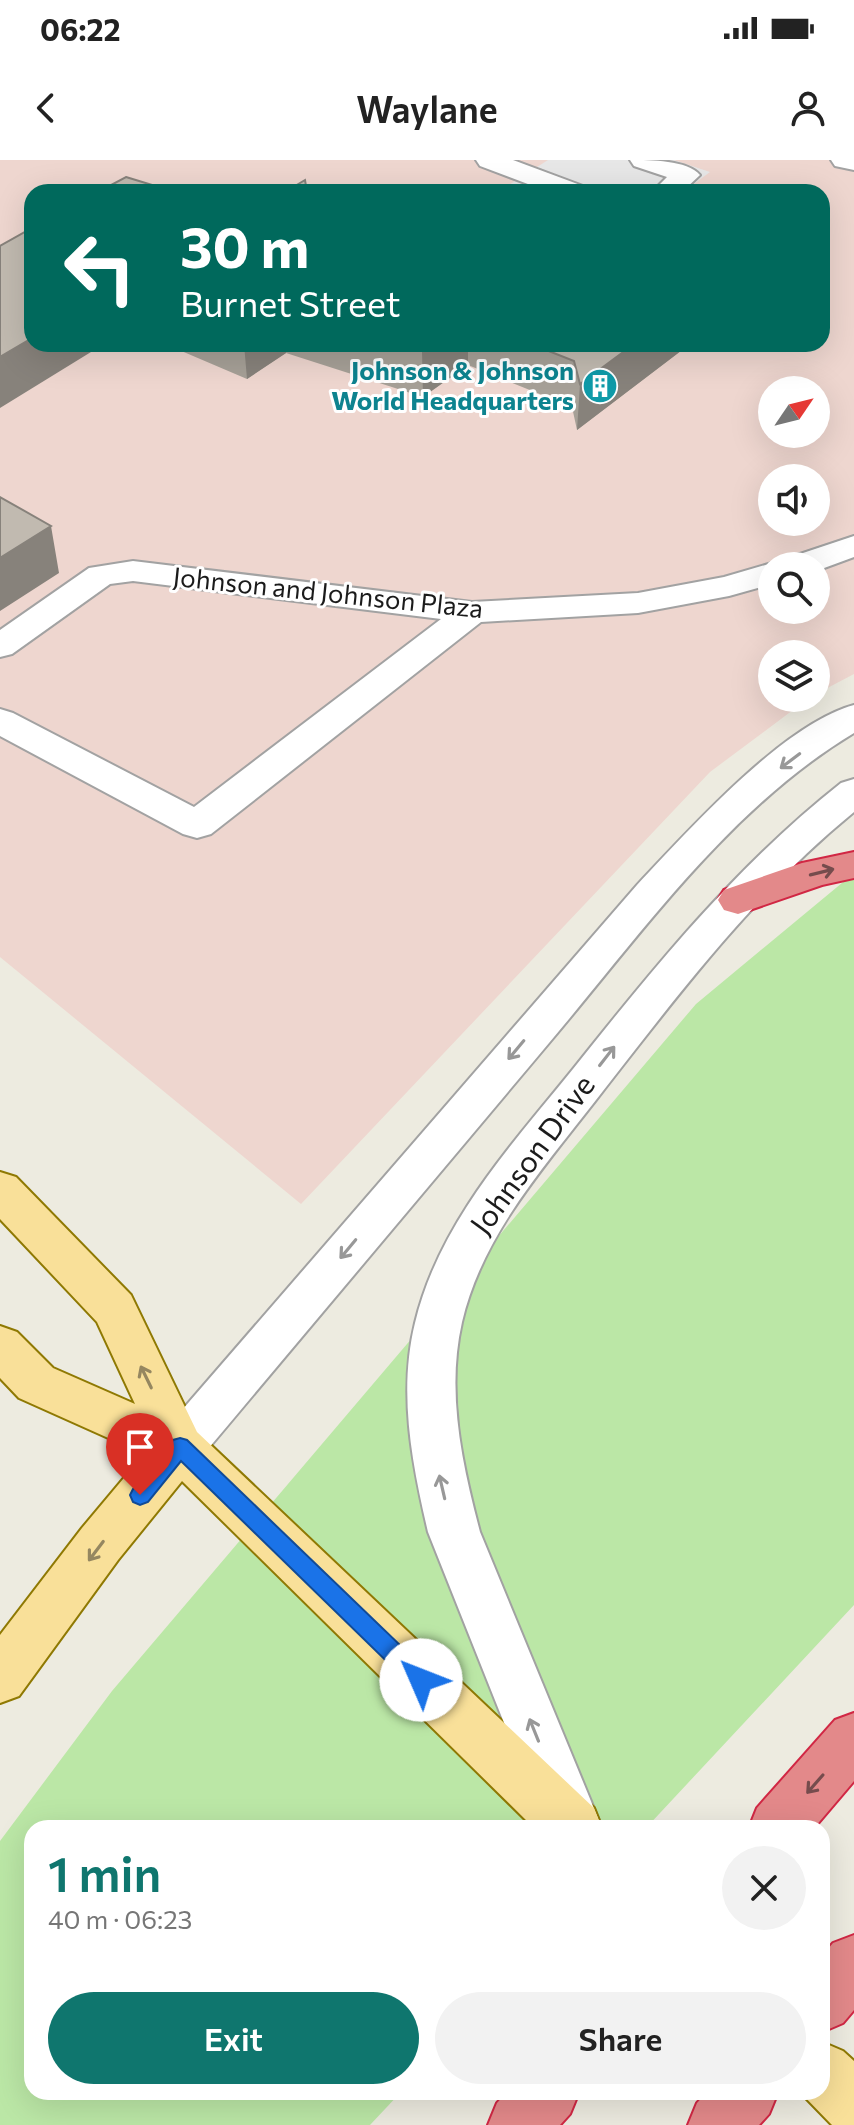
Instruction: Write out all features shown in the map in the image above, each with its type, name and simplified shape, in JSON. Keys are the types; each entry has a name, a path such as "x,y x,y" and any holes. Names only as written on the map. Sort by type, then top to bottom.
{"highway":[{"path":"738,900 816,873 854,865"},
{"path":"784,1820 854,1739"},
{"path":"830,1992 854,1964"},
{"path":"519,2125 541,2100"},
{"path":"719,2125 740,2100"}],"main road":[{"path":"0,1190 114,1309 180,1447"},
{"path":"0,1346 36,1383 180,1447 566,1820"},
{"path":"0,1678 100,1544 180,1447"},
{"path":"830,2080 854,2104"}],"street":[{"path":"489,160 553,184"},
{"path":"643,160 687,175 675,184"},
{"path":"844,160 854,162"},
{"path":"830,554 854,546"},
{"name":"Johnson and Johnson Plaza","path":"0,646 101,575 133,571 472,612 638,603 729,586 758,577"},
{"path":"0,721 197,825 472,612"},
{"path":"180,1447 651,895 755,788 854,717"},
{"name":"Johnson Drive","path":"571,1820 454,1532 435,1454 431,1372 445,1296 460,1259 498,1195 681,962 799,836 854,792"}],"shaded area":[{"path":"0,160 854,160 854,674 830,687 830,640 758,640 758,712 790,712 710,772 301,1204 0,957"},
{"path":"548,160 674,160 710,172 694,184 510,184"}],"green space":[{"path":"854,873 854,1605 653,1820 24,1820 24,2100 393,2100 370,2125 0,2125 0,1841 112,1691 696,1004"}],"building":[{"path":"126,177 149,184 113,184"},
{"path":"24,232 24,343 0,357 0,246"},
{"path":"551,352 623,352 580,384 574,361"},
{"path":"0,497 51,526 0,558"}],"place":[{"name":"Johnson & Johnson World Headquarters","path":"600,386"}],"route":[{"path":"140,1495 180,1447 421,1680"}]}
